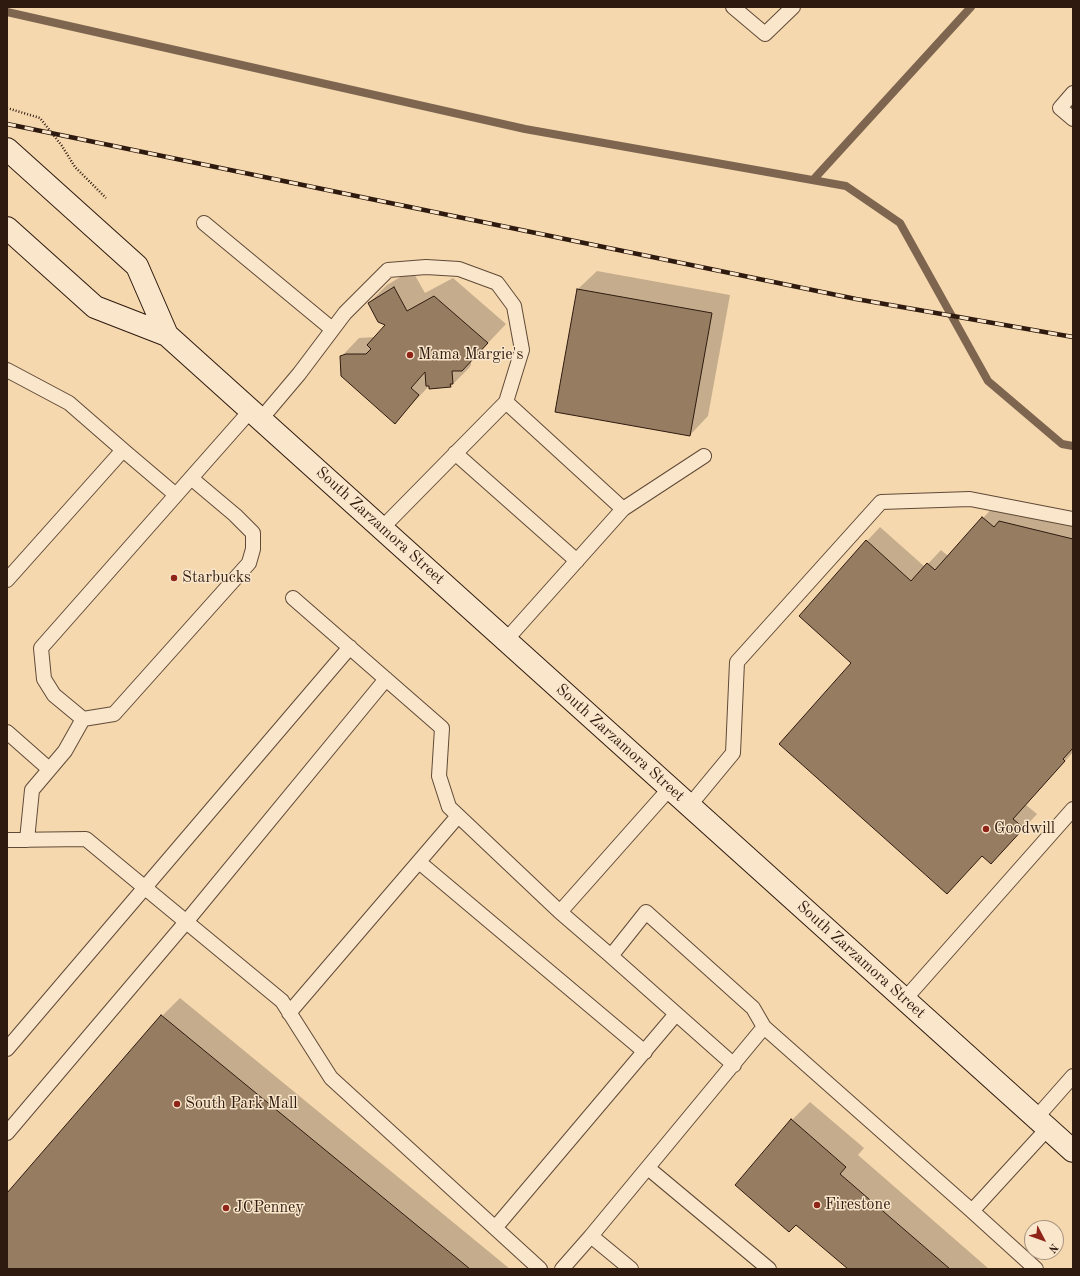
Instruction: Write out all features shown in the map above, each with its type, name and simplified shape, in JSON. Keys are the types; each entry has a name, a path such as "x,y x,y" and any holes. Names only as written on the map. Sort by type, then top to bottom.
{"main road":[{"name":"South Zarzamora Street","path":"7,148 137,266 167,335"},
{"name":"South Zarzamora Street","path":"12,237 95,308 167,335 1073,1151"}],"lane":[{"path":"733,7 765,34 793,7"},
{"path":"1073,93 1060,108 1073,119"},
{"path":"204,223 332,329"},
{"path":"191,478 235,515 253,533 254,549 249,563 114,714 83,719 54,695 44,679 41,648 191,478 298,374 345,313 388,270 426,267 459,269 496,283 514,306 522,350 506,402 382,528"},
{"path":"7,370 69,403 176,494"},
{"path":"506,402 622,509"},
{"path":"7,580 123,450"},
{"path":"455,453 576,561"},
{"path":"506,640 622,509 704,456"},
{"path":"690,805 733,754 737,662 881,502 970,499 1073,519"},
{"path":"293,598 442,728 439,776 449,807 560,912 734,1064"},
{"path":"7,1049 146,888 350,647"},
{"path":"7,1133 186,922 386,679"},
{"path":"27,840 32,790 65,751 83,719"},
{"path":"7,732 50,769"},
{"path":"560,912 670,788"},
{"path":"904,999 1073,809"},
{"path":"290,1013 458,816"},
{"path":"7,840 86,839 282,1001 331,1078 540,1269"},
{"path":"419,862 644,1052"},
{"path":"611,956 646,912 753,1008 764,1027 1036,1269"},
{"path":"495,1228 676,1014"},
{"path":"562,1269 592,1236 764,1027"},
{"path":"972,1211 1042,1123 1073,1076"},
{"path":"648,1168 769,1269"},
{"path":"592,1236 631,1269"}],"path":[{"path":"7,108 40,118 62,146 75,167 106,198"}],"building":[{"name":"Mama Margie's","path":"394,287 407,311 434,296 488,343 462,371 452,371 453,384 450,384 451,387 429,389 429,386 426,386 425,372 411,388 419,395 395,424 341,376 340,356 346,354 366,354 371,349 367,345 385,325 378,322 368,303"},
{"path":"577,289 712,313 690,436 555,412"},
{"path":"982,517 994,527 999,521 1073,539 1073,748 1063,759 1065,761 1013,819 1024,828 991,864 982,856 947,894 779,744 851,663 799,616 866,540 911,581 927,563 935,570"},
{"name":"South Park Mall","path":"161,1015 470,1269 7,1269 7,1193"},
{"name":"Firestone","path":"791,1119 846,1167 840,1174 950,1269 848,1269 796,1225 789,1232 735,1185"}],"waterway":[{"path":"813,180 971,7"},
{"path":"7,12 525,129 846,186 900,223 988,381 1062,444 1073,446"}],"railway":[{"path":"7,124 856,299 1073,337"}],"place":[{"name":"Mama Margie's","path":"410,355"},
{"name":"Starbucks","path":"174,578"},
{"name":"Goodwill","path":"986,829"},
{"name":"South Park Mall","path":"177,1104"},
{"name":"Firestone","path":"817,1205"},
{"name":"JCPenney","path":"226,1208"}]}
